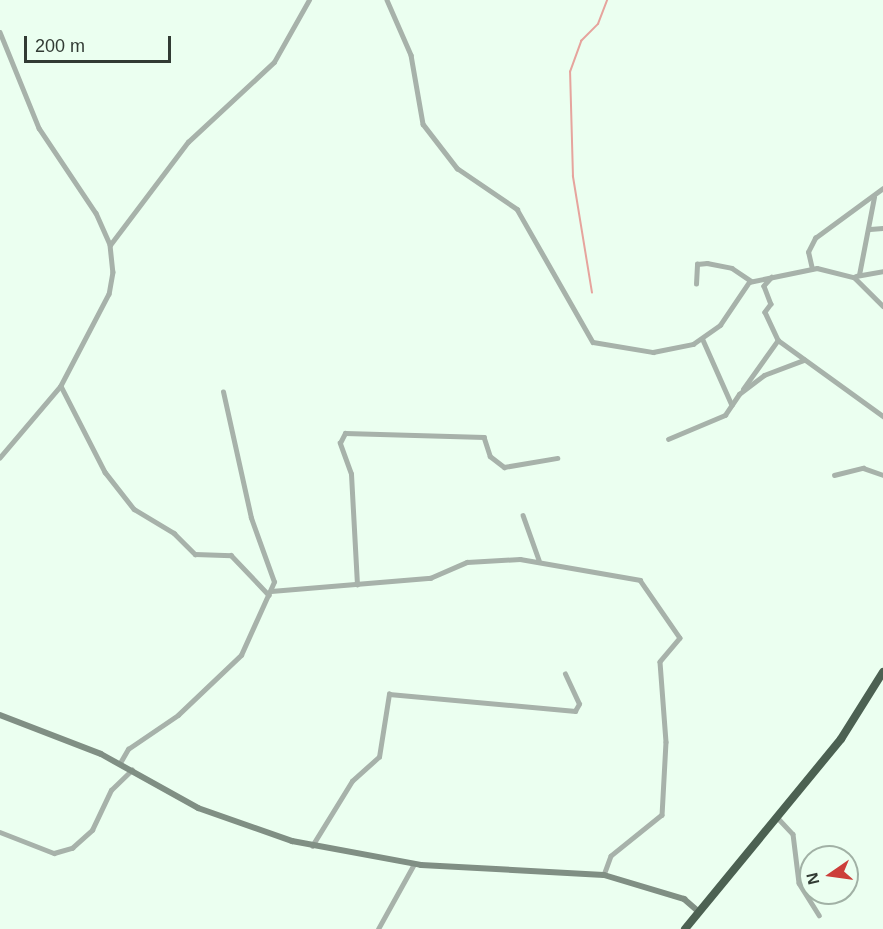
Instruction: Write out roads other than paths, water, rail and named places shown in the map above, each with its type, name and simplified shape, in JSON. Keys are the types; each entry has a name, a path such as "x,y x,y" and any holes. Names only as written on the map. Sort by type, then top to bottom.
{"highway":[{"path":"683,929 848,729 883,672"}],"street":[{"path":"110,245 188,142 274,62 309,0"},
{"path":"387,0 411,55 423,124 457,168 517,209 573,300 590,339 653,352 704,340 751,281 812,269 856,276 883,271"},
{"path":"0,33 39,128 86,197 110,245 110,294 61,386 0,458"},
{"path":"812,269 808,252 815,238 835,218 883,188"},
{"path":"856,276 870,229 869,208 876,194"},
{"path":"870,229 883,228"},
{"path":"696,284 697,264 707,263 732,268 751,281"},
{"path":"856,276 883,306"},
{"path":"772,277 764,286 771,304 765,312 778,340 883,416"},
{"path":"704,340 732,406"},
{"path":"668,439 709,423 732,406 778,340"},
{"path":"739,394 773,370 804,360"},
{"path":"61,386 105,472 134,509 174,533 195,554 231,555 270,593 430,578 467,562 539,560 640,579 680,635 677,647 660,662 666,742 662,815 611,856 604,875"},
{"path":"120,763 128,749 178,715 241,655 270,593 272,575 251,518 223,392"},
{"path":"357,585 351,474 340,443 345,433 484,437 490,456 504,467 557,458"},
{"path":"834,475 863,468 883,475"},
{"path":"523,515 539,560"},
{"path":"312,846 352,782 379,756 389,694 575,711 579,704 564,674"},
{"path":"0,715 120,763 204,810 312,846 414,864 604,875 684,899 697,913"},
{"path":"0,832 54,853 72,848 92,830 111,790 132,770"},
{"path":"777,817 793,834 799,883 819,915"},
{"path":"378,929 414,864"}],"waterway":[{"path":"592,293 573,177 570,72 581,41 598,24 607,0"}]}
